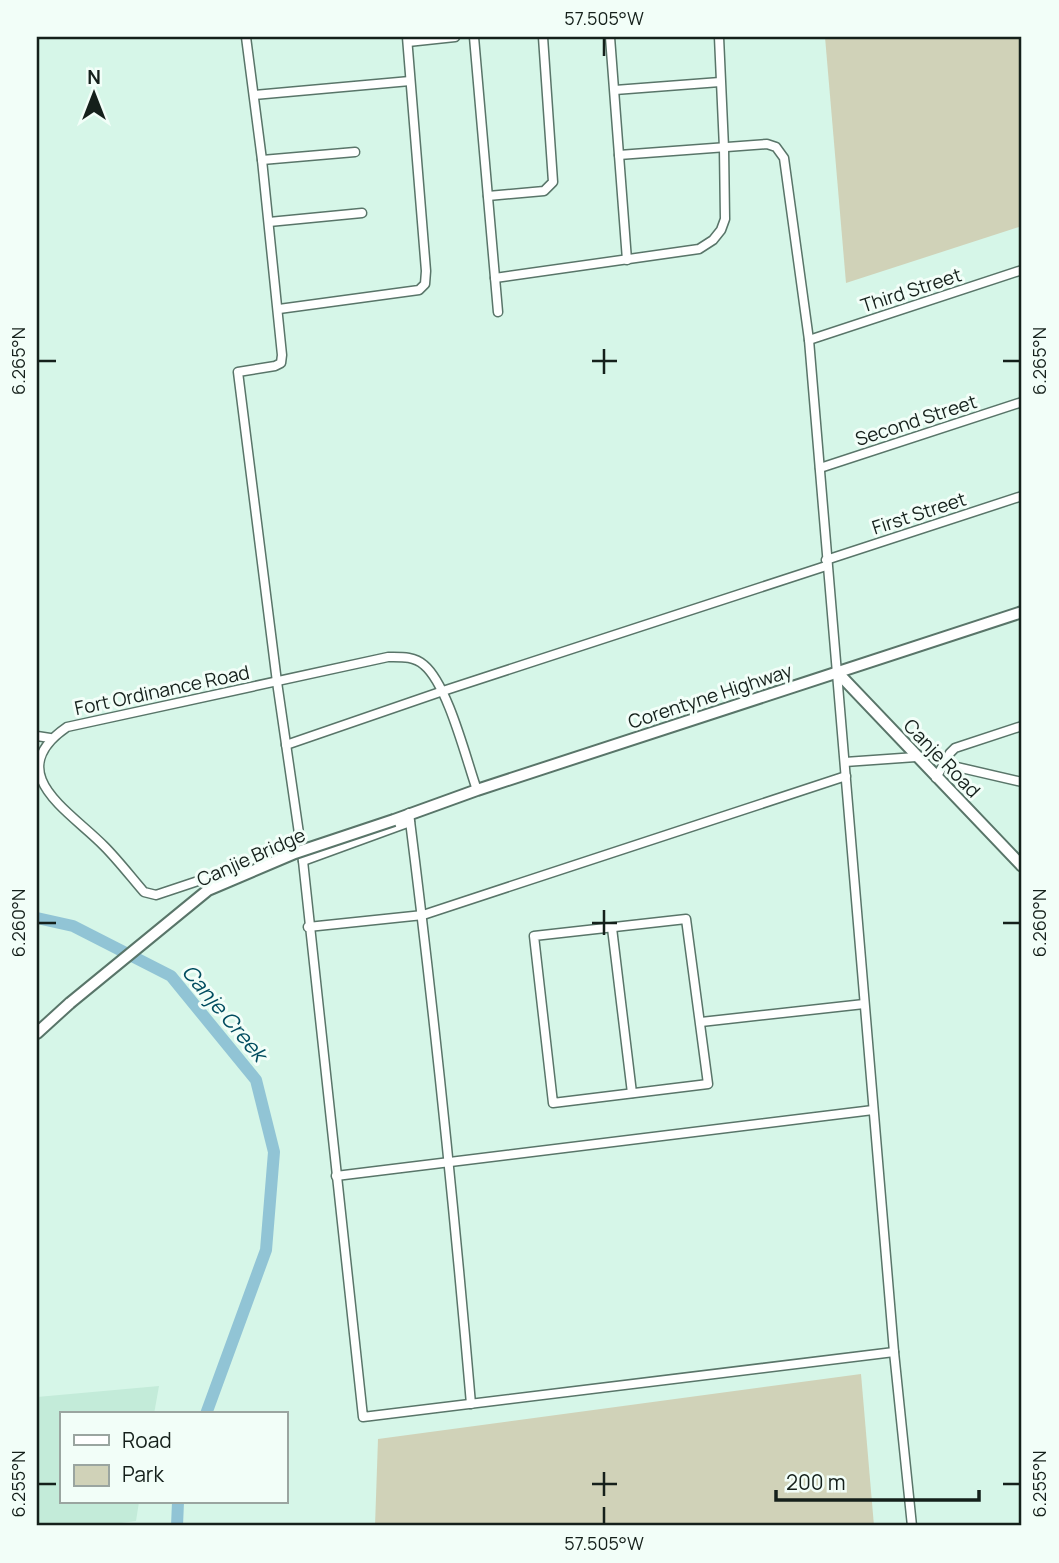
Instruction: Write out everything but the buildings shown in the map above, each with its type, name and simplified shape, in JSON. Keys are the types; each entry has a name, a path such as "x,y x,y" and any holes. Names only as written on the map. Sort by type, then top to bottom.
{"main road":[{"name":"Corentyne Highway","path":"410,818 477,790 1022,612"},
{"name":"Canje Road","path":"838,673 1022,866"},
{"name":"Canjie Bridge","path":"37,1033 208,890 295,853 394,820 410,818"}],"street":[{"path":"246,37 282,350 281,363 238,372 303,861 363,1417 894,1352"},
{"path":"279,309 419,289 425,284 408,39 455,37"},
{"path":"474,37 498,312"},
{"path":"488,196 544,191 553,182 543,37"},
{"path":"610,37 627,260"},
{"path":"495,278 699,249 713,240 725,219 719,37"},
{"path":"254,95 410,81"},
{"path":"615,90 720,82"},
{"path":"619,155 767,144 776,147 784,158 809,340 894,1352 912,1526"},
{"path":"262,160 355,152"},
{"path":"269,222 362,213"},
{"name":"Third Street","path":"809,340 1022,271"},
{"name":"Second Street","path":"820,468 1022,402"},
{"name":"First Street","path":"286,745 1022,496"},
{"name":"Fort Ordinance Road","path":"50,737 67,727 388,657 405,657 422,663 434,675 443,691 477,790"},
{"path":"936,778 955,748 1022,726"},
{"path":"37,736 50,737"},
{"path":"50,737 40,750 38,771 44,790 104,846 149,895 237,868 300,842"},
{"path":"845,762 916,757"},
{"path":"944,764 1022,782"},
{"path":"309,927 423,915 846,776"},
{"path":"303,861 410,818 450,1162 471,1404"},
{"path":"687,919 708,1084 553,1103 534,936 612,928 687,919"},
{"path":"612,928 632,1093"},
{"path":"701,1022 864,1004"},
{"path":"336,1176 873,1110"}],"shaded area":[{"path":"159,1386 154,1412 60,1412 60,1504 139,1504 136,1521 98,1526 37,1526 37,1397"}],"green space":[{"path":"825,37 1022,37 1022,226 846,283"},
{"path":"861,1374 874,1526 375,1526 378,1439"}],"waterway":[{"name":"Canje Creek","path":"37,918 73,926 171,976 256,1080 274,1152 266,1250 207,1412"},
{"name":"Canje Creek","path":"177,1526 178,1504"}]}
